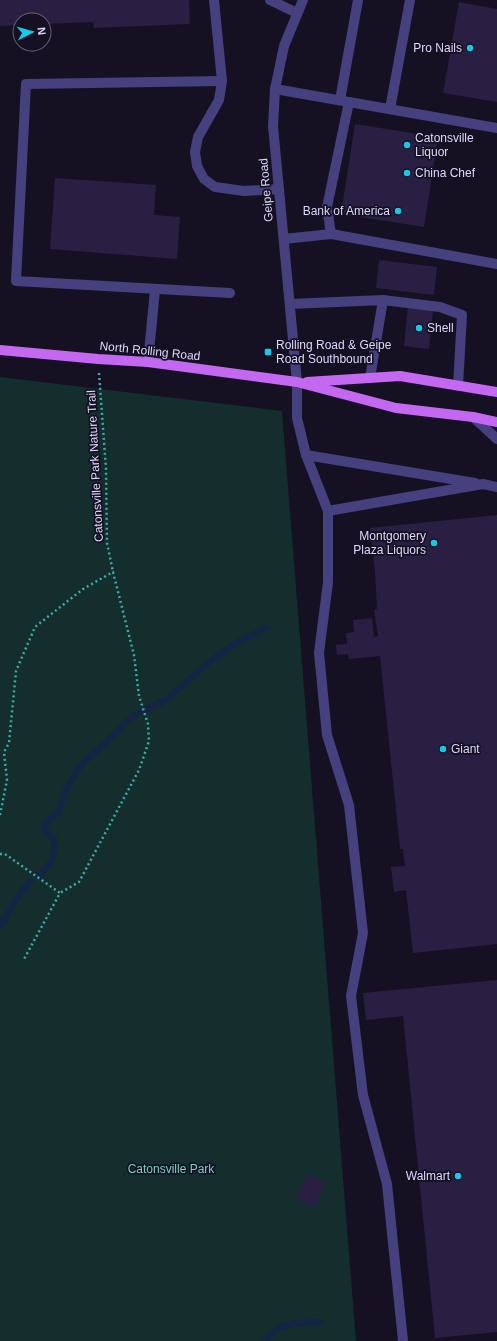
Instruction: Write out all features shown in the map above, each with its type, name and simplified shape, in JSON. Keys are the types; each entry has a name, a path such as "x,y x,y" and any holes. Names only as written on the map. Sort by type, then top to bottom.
{"main road":[{"name":"North Rolling Road","path":"0,350 148,362 297,382 396,408 473,417 497,422"},
{"name":"North Rolling Road","path":"297,382 400,376 497,392"}],"street":[{"path":"214,0 222,81 218,100 198,137 195,152 197,166 204,179 215,187 244,191 279,189"},
{"path":"270,0 297,13"},
{"name":"Geipe Road","path":"303,0 284,46 275,89 273,126 297,382 297,418 306,455 328,510"},
{"path":"331,234 327,207 344,101 355,7 358,0"},
{"path":"390,108 410,0"},
{"path":"222,81 26,84 16,281 155,290 230,293"},
{"path":"275,89 497,128"},
{"path":"284,239 331,234 497,264"},
{"path":"148,362 155,290"},
{"path":"290,304 383,300 440,307 462,315 458,386"},
{"path":"370,378 383,300"},
{"path":"473,417 497,439"},
{"path":"306,455 497,487"},
{"path":"404,1341 387,1184 363,1095 351,996 363,933 348,805 327,735 319,653 328,582 328,510 483,484"}],"path":[{"name":"Catonsville Park Nature Trail","path":"60,893 79,882 139,770 149,741 148,724 139,696 134,655 107,543 106,469 98,359"},
{"path":"0,815 7,780 4,752 9,743 16,671 35,627 82,589 113,572"},
{"path":"0,854 5,854 60,893 23,961"}],"green space":[{"name":"Catonsville Park","path":"0,377 282,411 356,1341 0,1341"}],"building":[{"path":"0,0 189,0 190,24 94,28 93,22 52,24 52,12 12,12 12,25 0,26"},
{"path":"459,2 497,9 497,102 443,93"},
{"path":"355,124 438,137 424,227 341,214"},
{"path":"55,178 156,185 154,215 180,217 177,259 50,249"},
{"path":"379,260 437,267 434,295 376,288"},
{"name":"Shell","path":"408,307 433,310 429,349 404,346"},
{"name":"Giant","path":"497,515 497,944 413,953 406,890 394,892 391,867 405,866 403,849 400,849 380,656 349,659 348,654 337,655 336,645 347,644 346,633 354,632 353,620 372,618 374,637 378,636 374,610 377,609 375,571 370,528"},
{"name":"Walmart","path":"497,980 497,1332 435,1338 403,1016 366,1020 363,993"},
{"path":"307,1174 326,1182 315,1207 296,1199"}],"waterway":[{"path":"37,876 49,864 54,852 55,840 45,831 44,825 58,813 66,790 75,773 84,762 114,735 129,719 136,714 166,700 209,662 238,642 266,628"},
{"path":"0,926 22,891 31,881"},
{"path":"264,1341 280,1327 295,1323 320,1322"}],"place":[{"name":"Pro Nails","path":"470,48"},
{"name":"Catonsville Liquor","path":"407,145"},
{"name":"China Chef","path":"407,173"},
{"name":"Bank of America","path":"398,211"},
{"name":"Shell","path":"419,328"},
{"name":"Rolling Road & Geipe Road Southbound","path":"268,352"},
{"name":"Montgomery Plaza Liquors","path":"434,543"},
{"name":"Giant","path":"443,749"},
{"name":"Walmart","path":"458,1176"}]}
